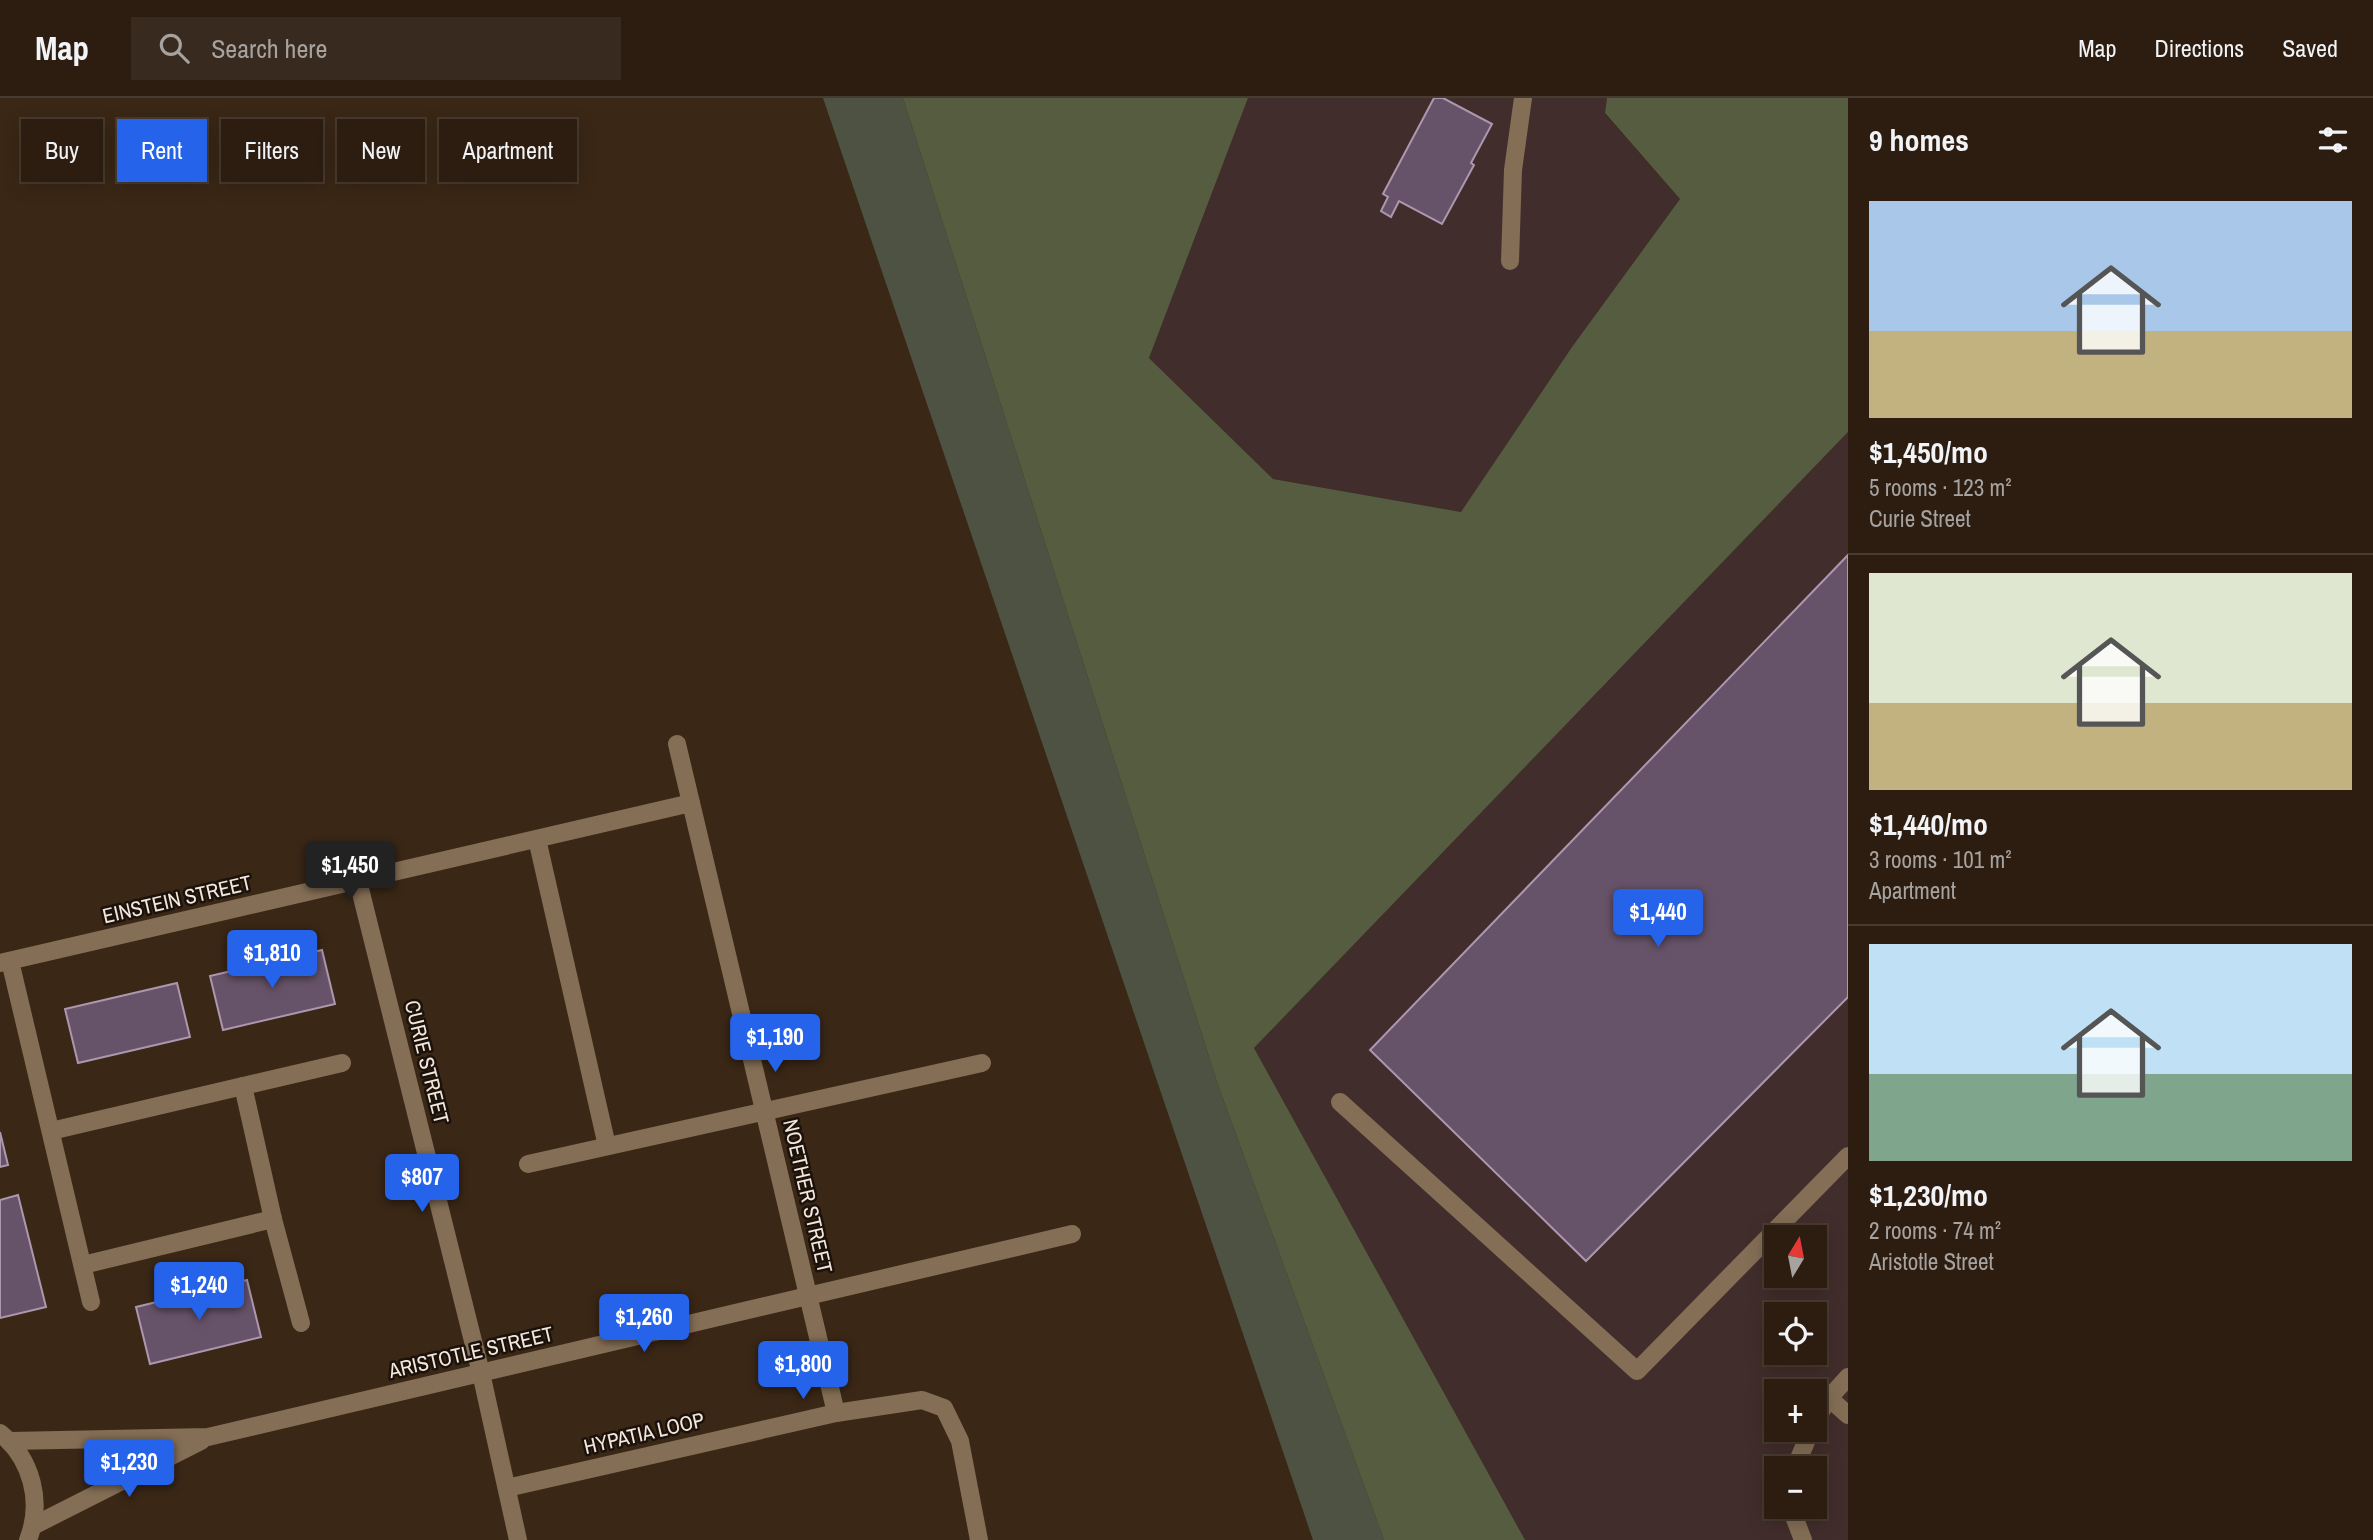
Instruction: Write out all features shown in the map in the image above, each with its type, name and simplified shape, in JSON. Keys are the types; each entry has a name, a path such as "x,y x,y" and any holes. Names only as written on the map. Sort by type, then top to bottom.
{"street":[{"path":"1510,261 1513,170 1523,98"},
{"name":"NOETHER STREET","path":"677,744 836,1413"},
{"name":"EINSTEIN STREET","path":"5,962 691,803"},
{"path":"537,839 607,1146"},
{"name":"CURIE STREET","path":"359,880 481,1373 519,1540"},
{"path":"5,962 51,1131 91,1302"},
{"path":"51,1131 342,1063"},
{"path":"528,1164 982,1063"},
{"path":"243,1086 273,1219 301,1323"},
{"path":"1340,1102 1637,1371 1848,1156"},
{"path":"83,1265 273,1219"},
{"name":"ARISTOTLE STREET","path":"5,1437 208,1437 1072,1234"},
{"path":"1827,1401 1848,1377"},
{"path":"1829,1398 1848,1415"},
{"name":"HYPATIA LOOP","path":"507,1488 836,1413 922,1400 944,1408 960,1441 979,1540"},
{"path":"5,1437 27,1466 33,1486 35,1496 30,1533"},
{"name":"ARISTOTLE STREET","path":"30,1533 208,1437"},
{"path":"1795,1519 1803,1540"}],"shaded area":[{"path":"1248,98 1607,98 1605,114 1680,199 1572,347 1462,512 1273,479 1149,358"},
{"path":"1848,432 1848,1540 1525,1540 1254,1048"}],"green space":[{"path":"823,98 903,98 1218,1085 1384,1540 1313,1540"},
{"path":"903,98 1248,98 1149,358 1273,479 1461,512 1572,347 1680,199 1605,113 1607,98 1848,98 1848,432 1254,1048 1525,1540 1384,1540 1218,1085"}],"building":[{"path":"1434,98 1443,98 1492,124 1471,163 1474,165 1442,224 1399,201 1391,217 1381,211 1388,197 1383,194"},
{"path":"1848,555 1848,997 1586,1261 1370,1050"},
{"path":"322,950 335,1004 223,1030 210,976"},
{"path":"177,983 190,1037 78,1063 65,1009"},
{"path":"0,1132 8,1165 0,1167"},
{"path":"18,1195 46,1307 0,1318 0,1200"},
{"path":"247,1280 261,1337 150,1364 136,1307"}]}
